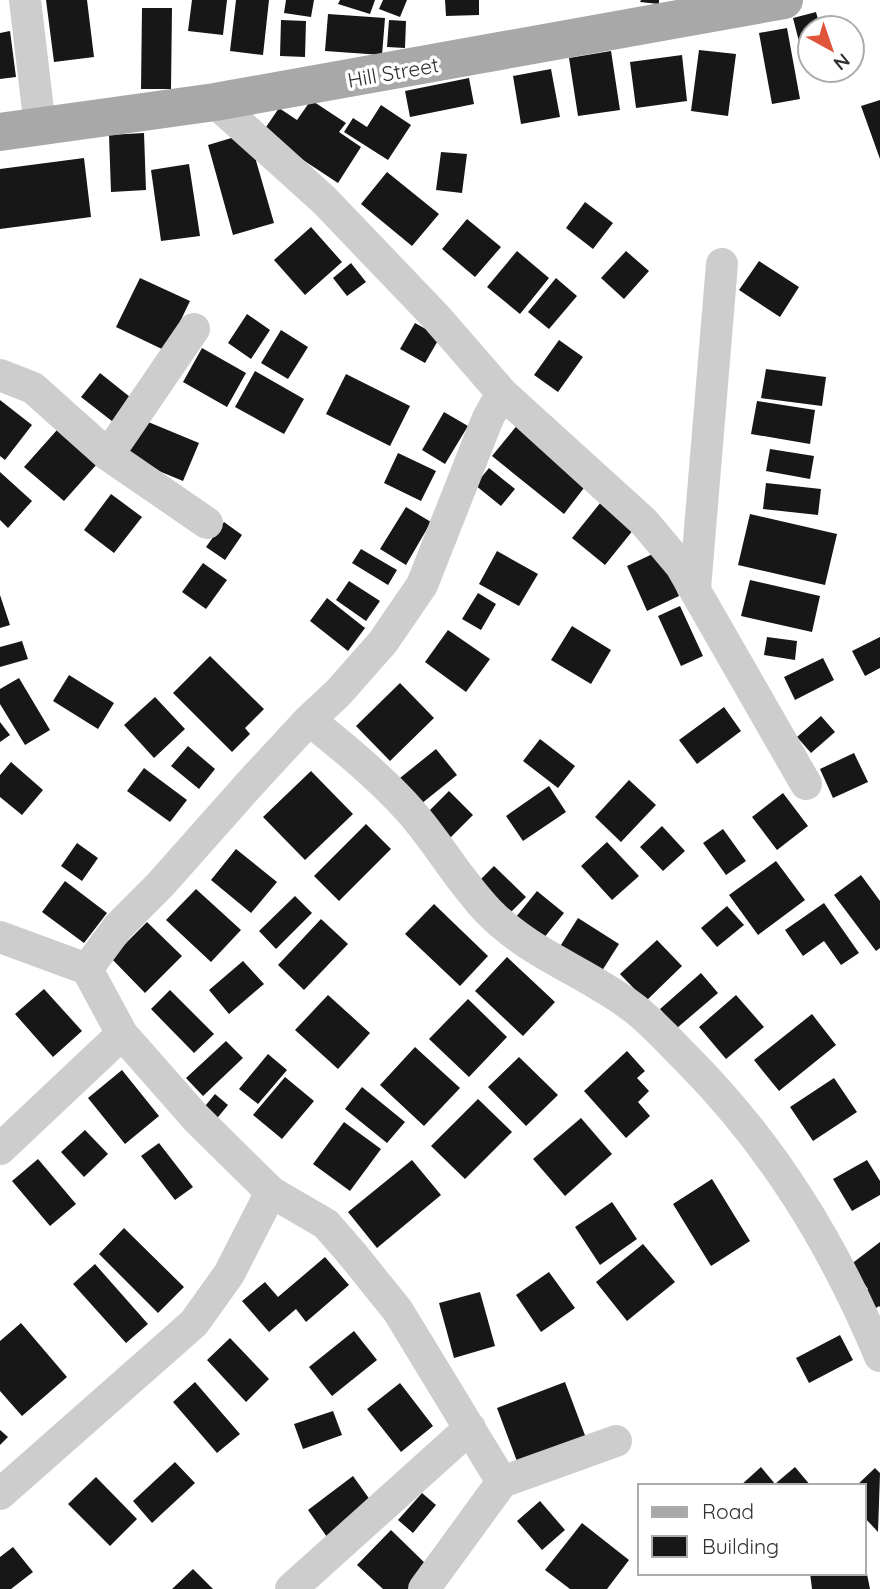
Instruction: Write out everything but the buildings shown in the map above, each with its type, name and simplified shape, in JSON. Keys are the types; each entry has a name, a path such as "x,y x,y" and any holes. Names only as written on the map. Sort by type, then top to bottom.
{"main road":[{"name":"Hill Street","path":"0,132 215,102 784,0"}],"street":[{"path":"25,0 40,127"},
{"path":"215,102 324,200 436,317 502,393 664,542 695,589 806,784"},
{"path":"695,589 722,264"},
{"path":"108,455 194,329"},
{"path":"0,375 33,388 108,455 207,523"},
{"path":"86,970 118,927 160,885 383,642 422,585 488,418 502,393"},
{"path":"309,720 389,787 490,913 534,948 612,992 637,1010 724,1097 764,1146 801,1201 846,1279 880,1356"},
{"path":"0,937 86,970 122,1034 226,1149 271,1192 326,1224 398,1311 502,1482"},
{"path":"0,1149 122,1034"},
{"path":"0,1494 194,1323 229,1274 271,1192"},
{"path":"291,1589 470,1428"},
{"path":"424,1589 502,1482 616,1441"}]}
